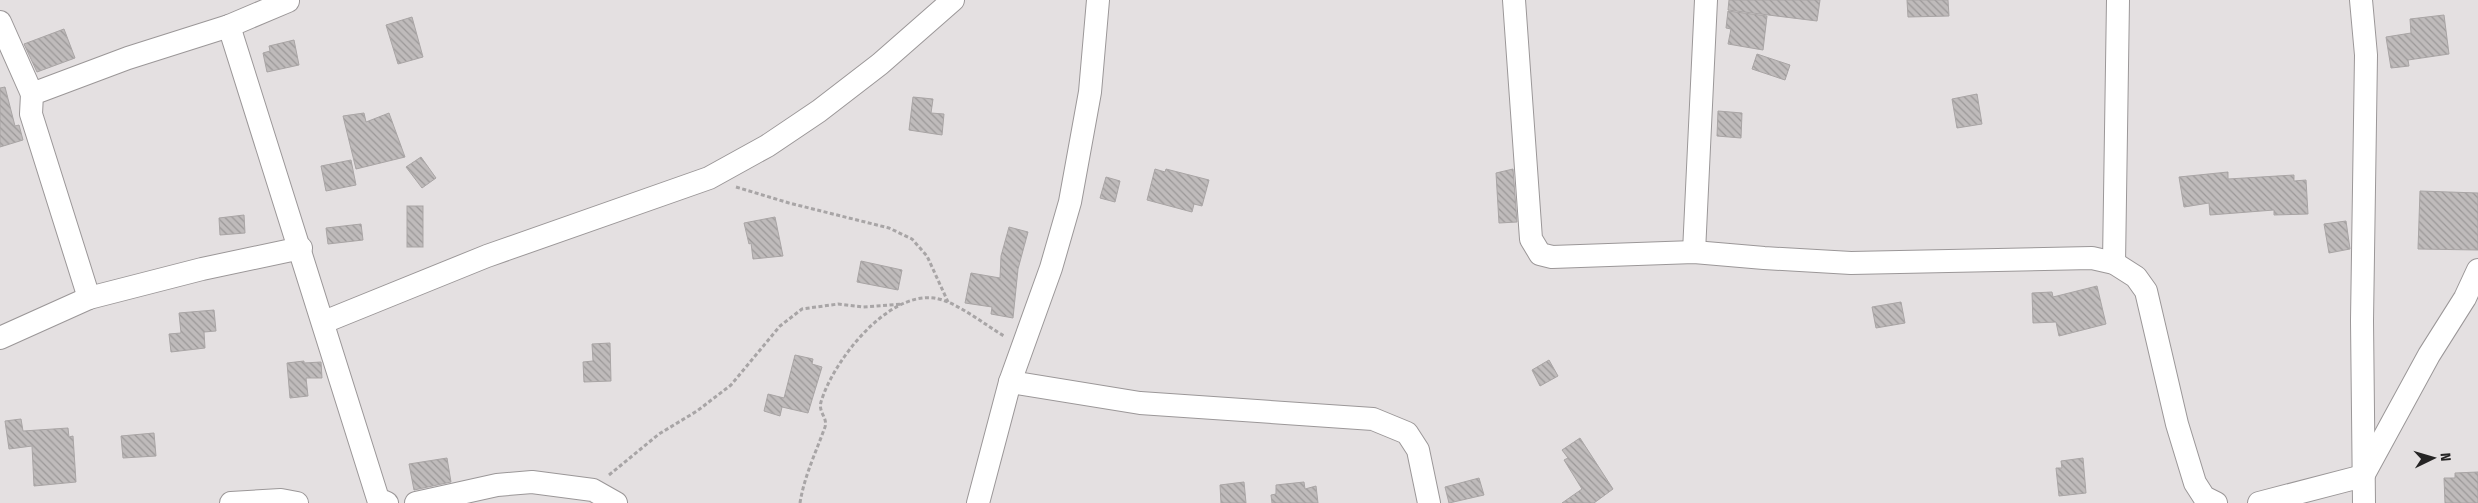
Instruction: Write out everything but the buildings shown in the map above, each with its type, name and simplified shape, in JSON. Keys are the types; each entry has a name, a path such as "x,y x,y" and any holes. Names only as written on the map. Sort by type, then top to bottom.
{"street":[{"path":"324,322 487,256 709,178 767,146 819,111 880,64 953,0"},
{"path":"978,503 1010,382 1051,268 1070,202 1090,92 1098,0"},
{"path":"1514,0 1531,239 1540,254 1552,257 1694,252 1764,258 1851,262 1982,262 2064,258 2092,258 2114,262 2136,277 2146,291 2178,424 2195,483 2204,497 2216,503"},
{"path":"1694,252 1706,0"},
{"path":"2114,262 2118,0"},
{"path":"2361,0 2366,55 2362,311 2364,503"},
{"path":"32,94 128,58 229,26 288,1"},
{"path":"0,22 32,94 32,114 89,298"},
{"path":"229,26 301,248 377,502"},
{"path":"0,338 89,298 202,269 301,248"},
{"path":"2259,503 2363,476 2429,355 2465,298 2478,270"},
{"path":"1010,382 1140,404 1373,419 1407,433 1418,450 1429,503"},
{"path":"416,503 497,485 514,484 561,484 592,490 616,503"},
{"path":"231,503 281,500 297,503"}],"path":[{"path":"709,178 789,203 889,228 912,239 927,256 948,302"},
{"path":"800,503 816,448 826,423 820,405 826,388 844,357 863,334 882,317 902,304 917,298 948,302 1021,348"},
{"path":"592,490 623,462 659,434 697,411 731,385 780,326 802,309 838,304 863,307 902,304"}]}
